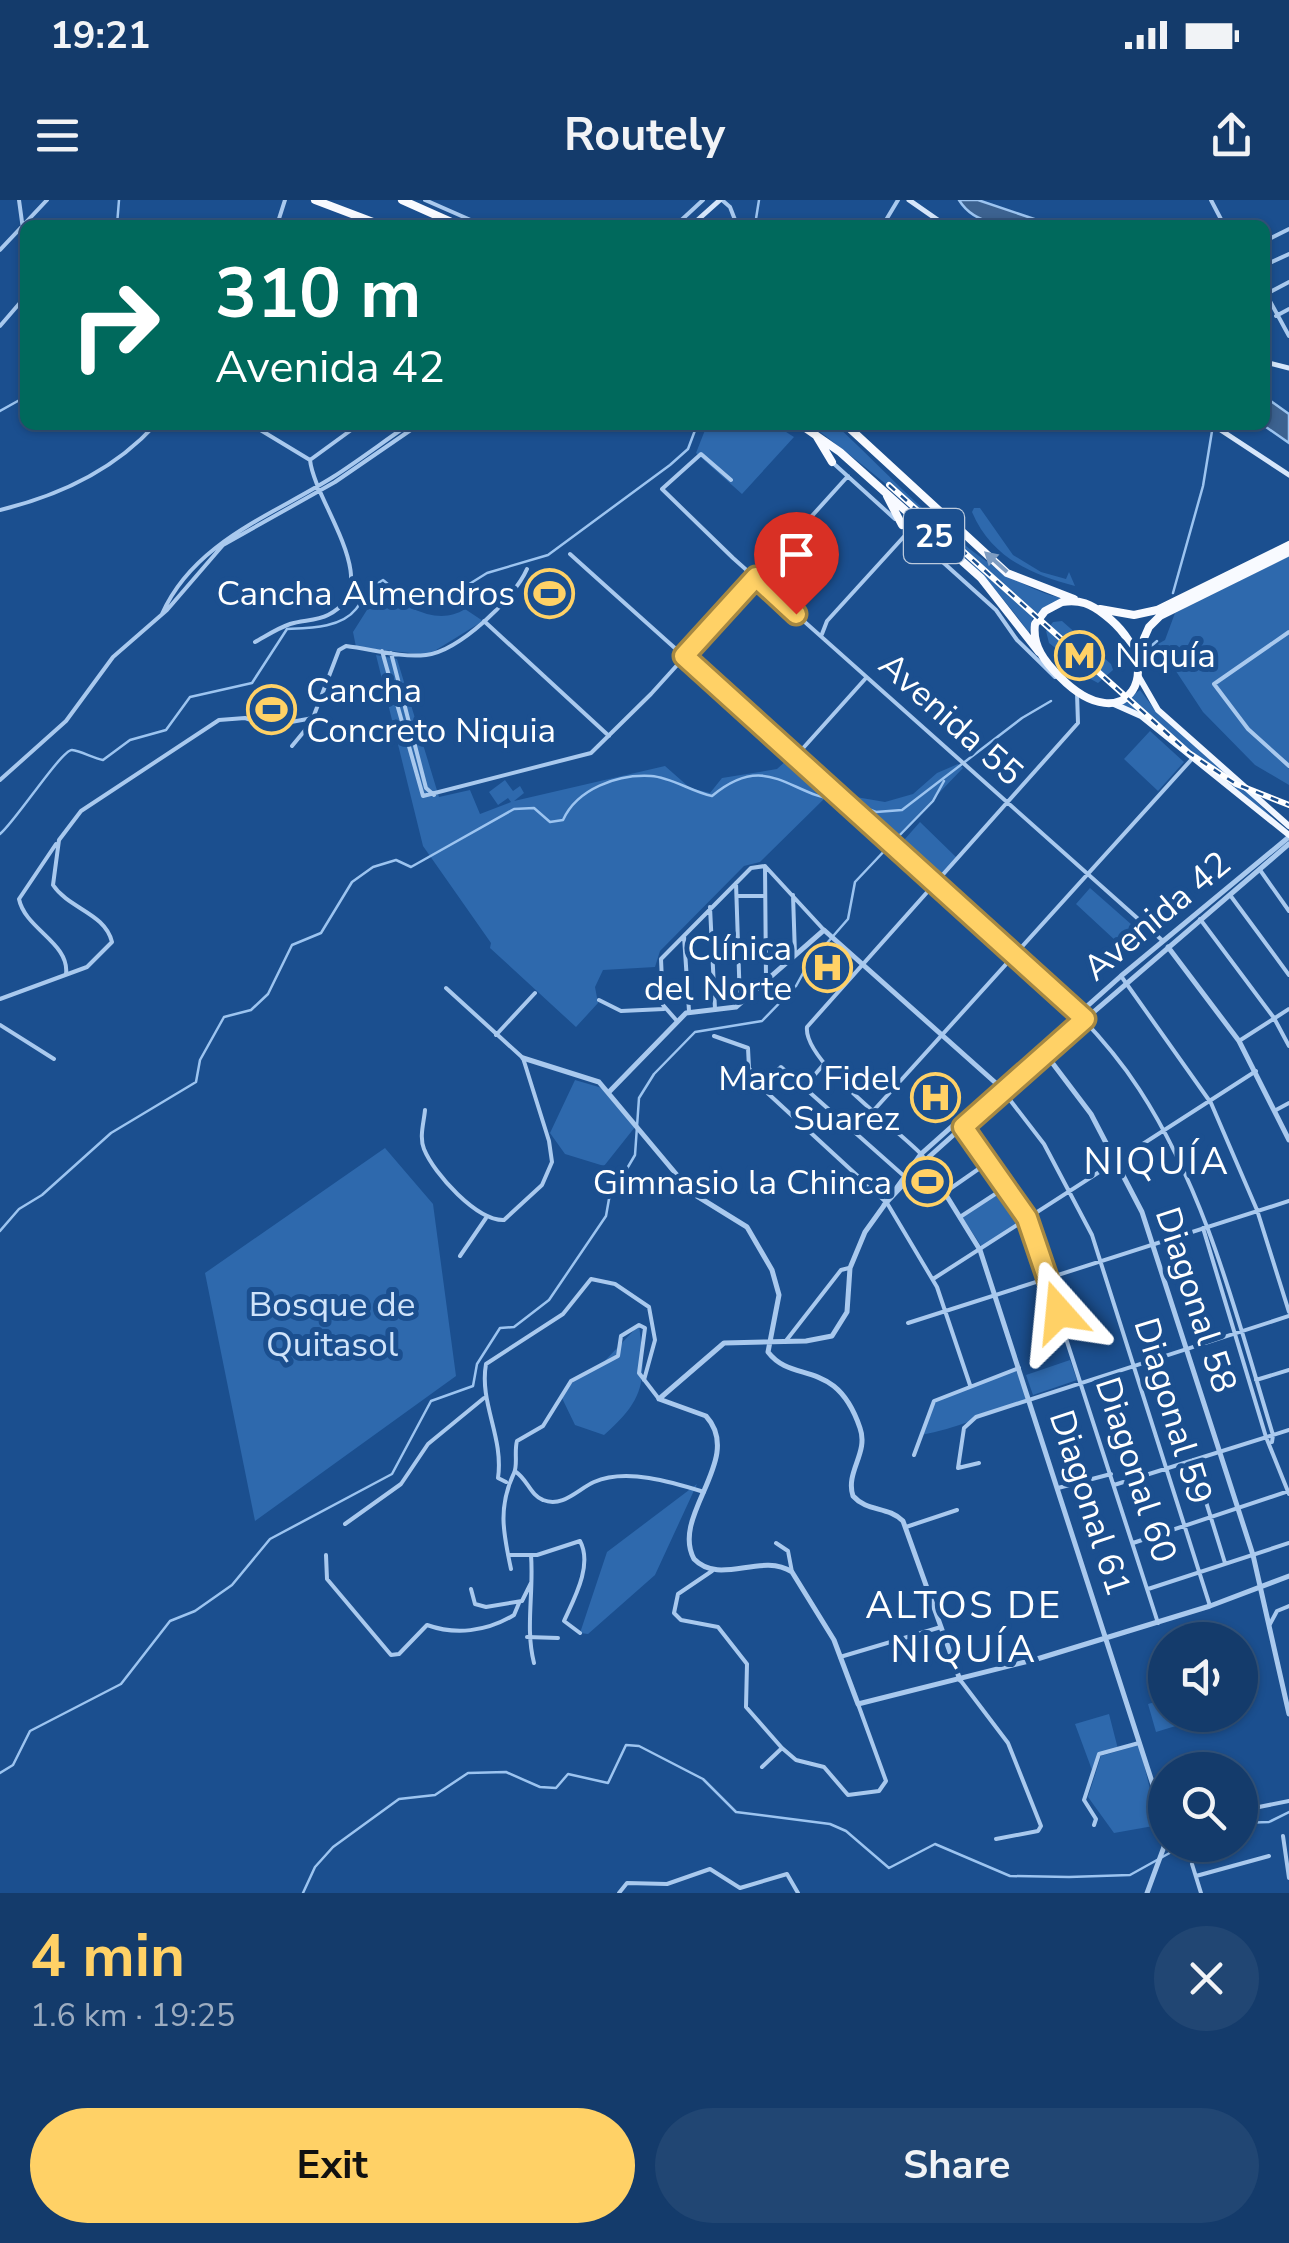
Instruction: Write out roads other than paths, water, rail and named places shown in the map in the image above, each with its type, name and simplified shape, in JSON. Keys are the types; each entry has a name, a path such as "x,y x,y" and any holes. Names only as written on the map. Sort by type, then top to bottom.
{"highway":[{"path":"315,200 368,220"},
{"path":"402,200 447,220"},
{"name":"25","path":"809,430 964,562 998,596 1074,690"},
{"name":"25","path":"851,430 1007,573 1094,608 1127,634 1137,654"},
{"path":"814,433 832,462"},
{"path":"885,492 905,528"},
{"path":"929,550 964,562"},
{"name":"25","path":"1094,608 1122,614 1149,613 1289,550"},
{"name":"25","path":"1137,654 1149,627 1160,616 1289,550"},
{"path":"1040,652 1034,635 1039,617 1062,602 1083,602"},
{"path":"1074,690 1094,702 1114,704 1132,693 1139,677 1137,654"}],"main road":[{"path":"697,220 720,200"},
{"path":"909,200 938,220"},
{"path":"1220,430 1289,475"},
{"path":"1139,677 1153,705 1289,826"},
{"path":"1114,704 1136,713 1191,760 1237,789 1289,836"},
{"path":"1170,742 1180,731"}],"street":[{"path":"28,220 47,200"},
{"path":"424,200 470,220"},
{"path":"681,220 703,200"},
{"path":"720,200 730,207 736,220"},
{"path":"0,250 20,229"},
{"path":"1270,303 1289,336"},
{"path":"0,326 20,304"},
{"path":"1276,316 1289,309"},
{"path":"0,510 29,504 98,473 149,430"},
{"path":"255,642 286,625 330,614 349,592 355,576 316,490 310,460 260,430"},
{"path":"310,460 351,430"},
{"path":"316,490 401,430"},
{"path":"0,780 66,721 112,657 161,615 192,571 220,542 316,490 410,430"},
{"name":"Avenida 55","path":"730,480 701,454 662,492 1165,944"},
{"path":"832,462 996,610 1017,640 1051,674 1074,690 1078,723 807,1027 809,1044 824,1064 921,1154"},
{"path":"382,651 417,789 423,796 590,754 848,476"},
{"path":"821,636 827,621 905,528"},
{"path":"570,554 1080,1013 1129,1074 1162,1132 1205,1227 1289,1492 1133,1542"},
{"path":"292,746 313,718 336,652 346,646 428,655 483,621 514,594 526,569"},
{"path":"483,621 609,736"},
{"path":"812,628 827,621"},
{"path":"1289,632 1214,684 1248,728 1289,766"},
{"path":"390,652 426,788 434,795"},
{"path":"796,756 867,677"},
{"path":"66,974 65,958 26,917 19,900 81,812 212,724 245,718 274,726 313,718"},
{"path":"874,1110 1191,760"},
{"name":"Avenida 42","path":"850,1268 884,1203 921,1154 1004,1092 1080,1013 1289,836"},
{"path":"0,1000 87,966 112,942 107,926 54,887 59,840"},
{"name":"Avenida 42","path":"1198,916 1289,844"},
{"path":"664,1010 660,959 751,868 765,866 766,980"},
{"name":"Diagonal 59","path":"765,866 776,873 859,965 1004,1092 1044,1144 1072,1190 1102,1262 1210,1606"},
{"path":"1260,870 1289,910"},
{"path":"736,883 740,1003"},
{"path":"793,894 795,955"},
{"path":"1230,894 1289,975"},
{"path":"737,896 766,896"},
{"path":"710,907 715,1009"},
{"path":"1198,916 1274,1018 1289,1046"},
{"path":"684,934 689,1011"},
{"path":"609,1092 689,1011 740,1003 795,955 830,934"},
{"path":"1165,944 1239,1041 1289,1140"},
{"path":"979,1463 958,1468 968,1422 1289,1314 1257,1210 1212,1102 1123,980"},
{"name":"Avenida 42","path":"905,1178 998,1086 1085,1019 1123,980"},
{"path":"446,988 523,1058 598,1082 692,1193 710,1208 741,1221 760,1246 779,1295 768,1352 778,1363 825,1378 842,1395 863,1438 850,1484 852,1496 867,1506 892,1512 906,1527 960,1680 1008,1744 1040,1826 1038,1831 996,1839"},
{"path":"496,1034 536,993"},
{"path":"600,1000 621,1011 664,1010 677,1021"},
{"path":"1239,1041 1289,1009"},
{"path":"0,1026 54,1058"},
{"path":"714,1036 746,1047 750,1068 761,1087 884,1203 933,1280 970,1385"},
{"name":"Diagonal 58","path":"1043,1051 1091,1114 1118,1161 1153,1245 1253,1555 1289,1714"},
{"path":"425,1110 425,1152 474,1212 504,1220 542,1185 552,1162 523,1058"},
{"path":"805,1086 824,1064"},
{"path":"761,1087 781,1067 905,1178"},
{"path":"933,1280 1256,1070"},
{"path":"1276,1110 1289,1103"},
{"name":"Diagonal 60","path":"961,1124 1027,1218 1158,1622"},
{"name":"Diagonal 61","path":"921,1154 980,1250 1148,1768"},
{"path":"944,1193 990,1161"},
{"path":"960,1218 1007,1187"},
{"path":"908,1323 1289,1201"},
{"path":"460,1256 486,1218"},
{"path":"659,1398 724,1343 785,1342 826,1339 838,1329 847,1312 850,1268 841,1270 785,1342"},
{"path":"506,1482 498,1478 498,1431 485,1397 489,1359 559,1317 591,1280 636,1294 651,1311 655,1340 644,1380"},
{"path":"704,1492 646,1478 597,1480 568,1498 549,1502 537,1496 516,1472 514,1454 520,1438 545,1424 571,1381 614,1360 620,1352 617,1349 621,1336 643,1325 639,1373 659,1398 711,1421 718,1448 689,1545 697,1564 712,1571"},
{"path":"1239,1333 1266,1437 1272,1442"},
{"path":"914,1455 934,1401 1020,1368"},
{"path":"1256,1380 1289,1370"},
{"path":"345,1524 401,1484 428,1444 485,1397"},
{"path":"1114,1484 1289,1430"},
{"path":"1193,1460 1225,1563"},
{"path":"511,1569 500,1508 506,1482 516,1472"},
{"path":"1058,1488 1110,1474"},
{"path":"906,1527 957,1510"},
{"path":"508,1555 530,1555 580,1541 584,1556 577,1598 564,1621 580,1634"},
{"path":"1148,1589 1289,1542"},
{"path":"776,1543 788,1550 792,1572 813,1600 840,1656 884,1772 882,1788 848,1795 824,1767 796,1760 782,1748 746,1707 746,1660 718,1627 677,1617 672,1604 678,1594 712,1571 768,1564 792,1572"},
{"path":"326,1555 327,1579 391,1656 427,1625 445,1634 485,1628 514,1615 533,1579"},
{"path":"530,1555 533,1579 527,1637 534,1663"},
{"path":"1161,1622 1289,1576"},
{"path":"471,1588 480,1606 519,1603"},
{"path":"1270,1624 1276,1611 1289,1606"},
{"path":"840,1656 942,1626"},
{"path":"858,1704 960,1680 1148,1626"},
{"path":"527,1637 558,1638"},
{"path":"1094,1825 1096,1819 1084,1800 1099,1754 1140,1742"},
{"path":"762,1767 782,1748"},
{"path":"1258,1807 1289,1801"},
{"path":"1283,1836 1289,1878"},
{"path":"1196,1876 1269,1856"},
{"path":"1147,1893 1157,1862"},
{"path":"1192,1864 1201,1893"},
{"path":"619,1893 627,1883 666,1884 710,1869 748,1888 787,1874 798,1893"}],"waterway":[{"path":"117,220 119,200"},
{"path":"756,220 759,200"},
{"path":"0,411 20,400"},
{"path":"0,834 72,750 103,760 130,740 166,730 190,697 252,683 287,629 324,626 342,620 383,580 405,598 434,606 487,573 548,555 670,465 688,449 695,430"},
{"path":"1173,593 1203,486 1212,430"},
{"path":"1149,648 1157,641"},
{"path":"850,802 876,812 902,810 1022,718 1051,701"},
{"path":"0,1231 19,1209 42,1195 111,1133 196,1082 200,1060 224,1017 251,1010 268,994 292,945 321,933 352,882 373,867 396,860 411,867 514,809 534,808 550,822 563,820 588,792 612,781 638,776 659,777 712,796 731,783 763,776 840,801"},
{"path":"894,841 933,801 944,781"},
{"path":"0,1773 13,1765 30,1731 121,1684 170,1621 195,1611 232,1585 270,1539 392,1474 431,1401 473,1386 477,1364 500,1328 514,1327 549,1300 606,1216 609,1199 635,1155 639,1098 654,1074 695,1032 762,1021 796,986 807,966 848,919 855,882 889,846"},
{"path":"303,1893 315,1867 333,1847 399,1799 435,1795 468,1773 506,1772 540,1787 556,1788 568,1774 608,1783 626,1745 639,1746 703,1779 736,1812 830,1824 846,1831 889,1868 935,1844 1010,1876 1130,1875 1153,1862"},
{"path":"1258,1822 1269,1822 1289,1812"}],"railway":[{"path":"889,485 1189,753 1236,784 1289,805"}],"place":[{"name":"Cancha Almendros","path":"550,593"},
{"name":"Niquía","path":"1080,655"},
{"name":"Cancha Concreto Niquia","path":"271,710"},
{"name":"Clínica del Norte","path":"827,968"},
{"name":"Marco Fidel Suarez","path":"935,1098"},
{"name":"Gimnasio la Chinca","path":"927,1182"}],"district":[{"name":"NIQUÍA","path":"1157,1161"},
{"name":"ALTOS DE NIQUÍA","path":"964,1627"}],"park label":[{"name":"Bosque de Quitasol","path":"332,1324"}]}
